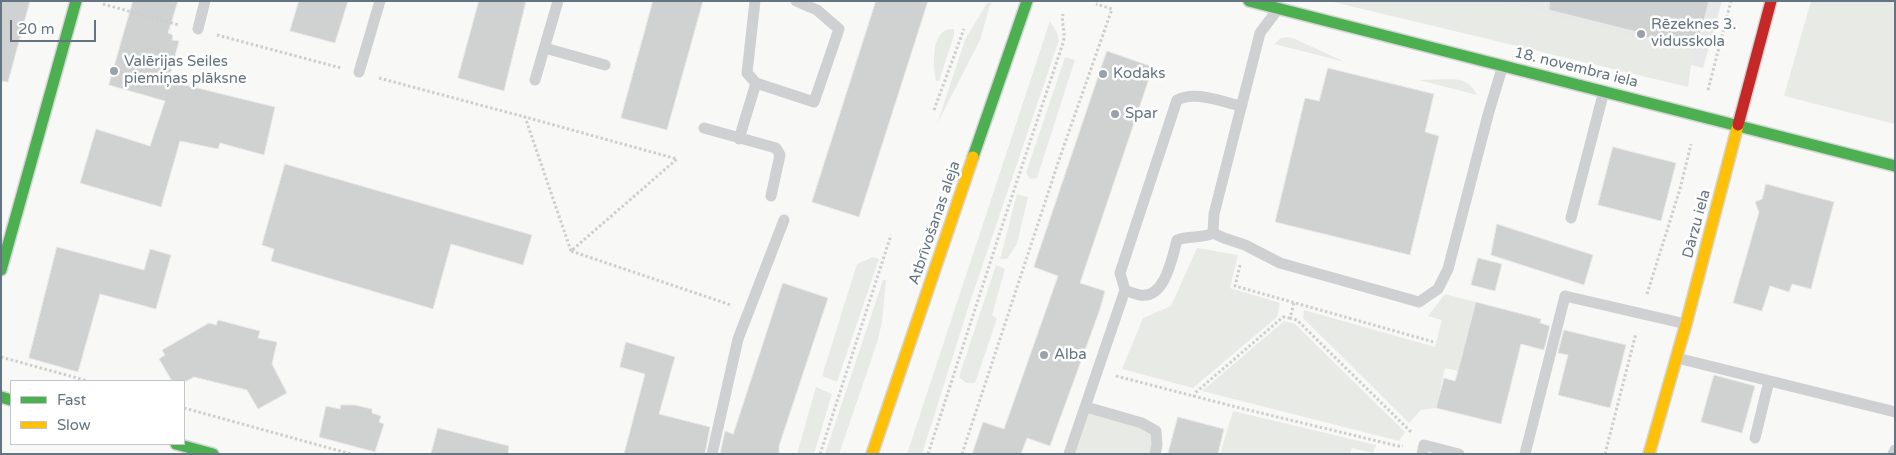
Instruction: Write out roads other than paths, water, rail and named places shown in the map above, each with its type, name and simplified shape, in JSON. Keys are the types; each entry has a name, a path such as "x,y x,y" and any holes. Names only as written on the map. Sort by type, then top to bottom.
{"street":[{"path":"1,270 76,1"},
{"name":"Atbrīvošanas aleja","path":"872,454 1027,1"},
{"name":"18. novembra iela","path":"1249,1 1282,5 1502,65 1895,166"},
{"name":"Dārzu iela","path":"1649,454 1677,358 1770,1"},
{"path":"180,445 213,454"}],"lane":[{"path":"198,30 205,1"},
{"path":"359,72 380,1"},
{"path":"535,80 558,1"},
{"path":"755,1 747,73 756,84 814,102 839,28 817,10 796,1"},
{"path":"1213,233 1214,214 1260,33 1282,5"},
{"path":"544,48 605,65"},
{"path":"1213,233 1245,244 1280,263 1418,302 1438,289 1448,269 1502,65"},
{"path":"740,139 756,84"},
{"path":"1571,218 1604,91"},
{"path":"1069,454 1125,290 1120,273 1176,100 1184,96 1194,95 1241,106"},
{"path":"704,128 776,148 780,155 771,196"},
{"path":"712,454 738,339 784,220"},
{"path":"1125,290 1142,296 1156,291 1164,282 1177,240 1184,237 1207,236 1213,233"},
{"path":"1525,454 1565,296 1686,324"},
{"path":"1677,358 1895,412"},
{"path":"1755,438 1769,381"},
{"path":"1086,407 1142,423 1156,431 1158,445 1155,454"},
{"path":"1423,450 1459,454"},
{"path":"1894,454 1895,450"}],"place":[{"name":"Rēzeknes 3. vidusskola","path":"1641,34"},
{"name":"Valērijas Seiles piemiņas plāksne","path":"114,71"},
{"name":"Kodaks","path":"1103,74"},
{"name":"Spar","path":"1115,114"},
{"name":"Alba","path":"1044,355"}]}
